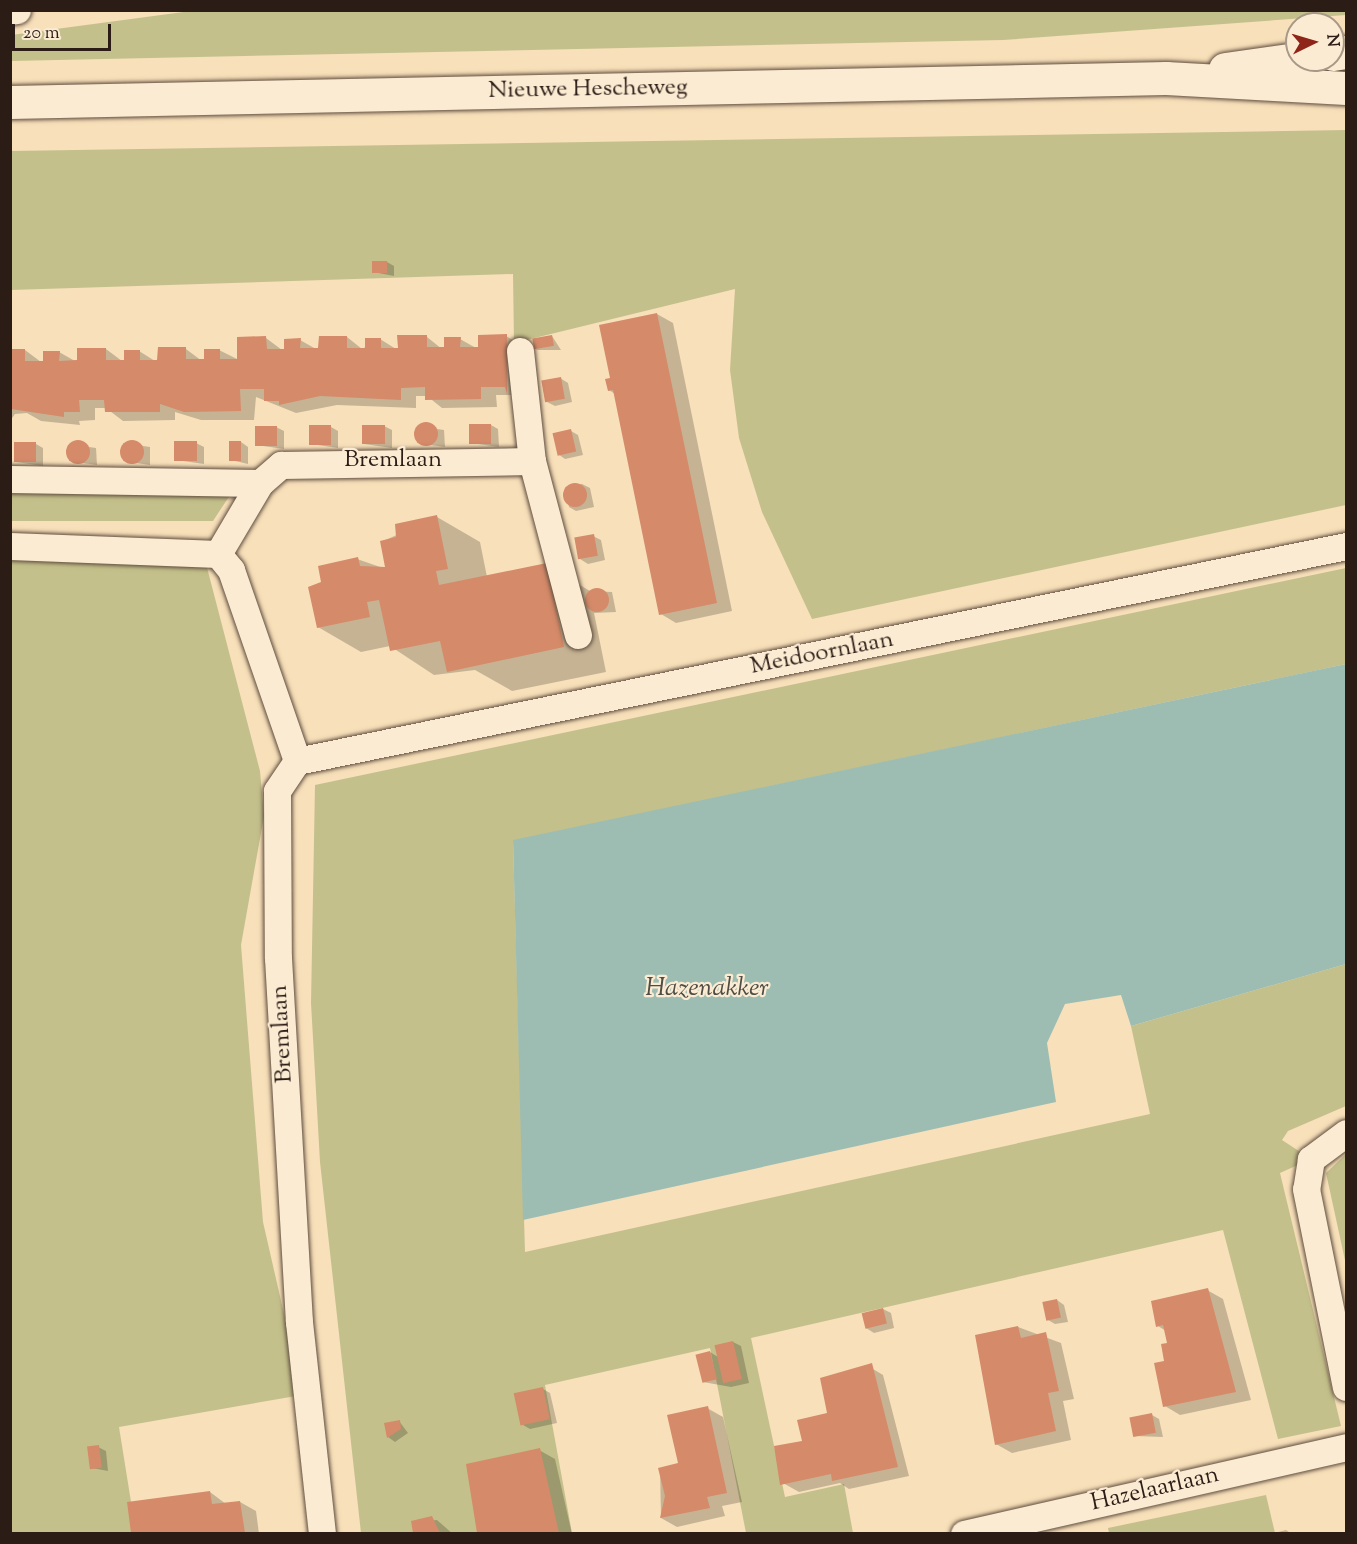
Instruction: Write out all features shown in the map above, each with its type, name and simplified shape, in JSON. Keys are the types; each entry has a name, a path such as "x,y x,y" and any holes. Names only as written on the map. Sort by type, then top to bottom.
{"main road":[{"name":"Nieuwe Hescheweg","path":"1166,78 1285,61"},
{"name":"Nieuwe Hescheweg","path":"10,102 1166,78 1347,88"}],"street":[{"path":"10,11 17,10"},
{"path":"520,351 532,461 578,635"},
{"name":"Bremlaan","path":"218,554 260,483 281,465 532,461"},
{"path":"10,479 260,483"},
{"path":"10,546 218,554 231,570 297,761"},
{"name":"Meidoornlaan","path":"297,761 1347,546"},
{"name":"Bremlaan","path":"297,761 277,791 278,958 299,1322 322,1533"},
{"path":"1347,1133 1311,1159 1306,1189 1347,1387"},
{"name":"Hazelaarlaan","path":"964,1533 1347,1447"}],"shaded area":[{"path":"1346,10 1346,15 1345,12 1285,12 1285,19 1003,40 11,61 11,35 191,11"},
{"path":"1346,130 1346,505 812,619 762,512 739,438 730,370 735,289 514,343 513,274 11,290 10,151"},
{"path":"11,490 232,492 213,521 11,521"},
{"path":"11,556 204,556 260,771 264,816 241,945 263,1222 290,1340 296,1396 119,1427 136,1533 11,1533"},
{"path":"1346,568 1346,664 513,841 525,1252 1150,1114 1131,1026 1346,964 1346,1106 1288,1131 1282,1140 1311,1159 1280,1173 1341,1426 1278,1439 1223,1230 751,1338 785,1497 844,1484 853,1533 746,1533 710,1348 545,1385 572,1533 361,1533 320,1162 311,1003 315,785"},
{"path":"1346,1154 1346,1265 1326,1173"},
{"path":"1266,1495 1275,1533 1109,1533 1108,1528"}],"water":[{"name":"Hazenakker","path":"1346,664 1346,964 1131,1026 1121,995 1065,1004 1047,1043 1056,1102 523,1220 513,840"}],"building":[{"path":"372,261 387,261 387,273 372,273"},
{"path":"657,313 717,603 659,615 613,390 608,391 605,379 610,378 599,325"},
{"path":"507,334 507,394 505,387 481,387 481,399 425,400 425,387 401,388 401,400 320,396 279,405 279,401 264,401 264,389 240,389 241,411 184,412 160,404 160,412 105,412 104,400 79,400 80,412 64,412 64,417 11,409 10,349 25,349 25,361 43,361 43,351 60,351 59,361 77,360 77,348 106,348 106,360 124,360 124,350 140,350 140,360 157,360 158,347 186,347 186,359 204,359 204,349 220,349 220,359 237,359 237,337 266,336 267,349 284,349 284,339 301,338 300,348 318,348 319,336 347,336 347,348 365,348 365,338 381,338 381,348 398,348 397,335 427,335 427,347 444,347 444,337 461,337 460,347 478,347 478,335"},
{"path":"552,335 554,346 534,349 532,338"},
{"path":"561,377 565,399 545,402 541,380"},
{"path":"426,422 431,423 437,429 437,439 431,445 426,446 421,445 415,439 414,434 415,429 421,423"},
{"path":"469,424 491,424 491,444 469,444"},
{"path":"309,425 331,425 331,445 309,445"},
{"path":"362,425 385,425 385,444 362,444"},
{"path":"255,426 277,426 277,446 255,446"},
{"path":"571,429 576,451 558,456 552,433"},
{"path":"78,440 83,441 89,447 89,457 83,463 78,464 73,463 67,457 66,452 67,447 73,441"},
{"path":"132,440 137,441 143,447 143,457 137,463 132,464 127,463 121,457 120,452 121,447 127,441"},
{"path":"174,441 197,441 197,461 174,461"},
{"path":"229,441 241,441 241,461 229,461"},
{"path":"14,442 36,442 36,462 14,462"},
{"path":"575,483 580,484 586,490 586,500 580,506 575,507 570,506 564,500 563,495 564,490 570,484"},
{"path":"437,515 448,569 436,571 439,585 547,563 564,647 447,672 440,641 390,651 379,600 367,602 370,617 317,628 308,587 321,582 318,566 358,557 360,566 385,567 380,541 396,537 395,524"},
{"path":"594,534 598,556 578,559 574,537"},
{"path":"597,588 602,589 608,595 608,605 602,611 597,612 592,611 586,605 585,600 586,595 592,589"},
{"path":"1208,1288 1236,1392 1163,1407 1154,1363 1164,1361 1161,1344 1167,1343 1163,1325 1156,1327 1151,1301"},
{"path":"1057,1299 1061,1318 1046,1321 1042,1302"},
{"path":"883,1308 887,1324 866,1329 862,1313"},
{"path":"1018,1326 1021,1338 1046,1332 1059,1391 1048,1393 1056,1431 995,1445 975,1335"},
{"path":"733,1341 742,1379 723,1383 714,1345"},
{"path":"710,1351 717,1379 702,1383 695,1355"},
{"path":"872,1363 898,1467 832,1481 831,1474 780,1485 774,1446 802,1441 797,1420 827,1413 820,1378"},
{"path":"543,1387 550,1419 521,1426 514,1393"},
{"path":"708,1406 727,1493 707,1497 710,1508 660,1518 665,1496 658,1468 678,1463 667,1415"},
{"path":"1152,1413 1156,1433 1133,1437 1129,1417"},
{"path":"400,1420 401,1429 387,1438 384,1423"},
{"path":"99,1445 102,1468 90,1469 87,1446"},
{"path":"540,1448 559,1533 477,1533 466,1464"},
{"path":"210,1491 212,1504 240,1501 245,1533 131,1533 127,1502"},
{"path":"432,1516 440,1533 413,1533 411,1521"}]}
